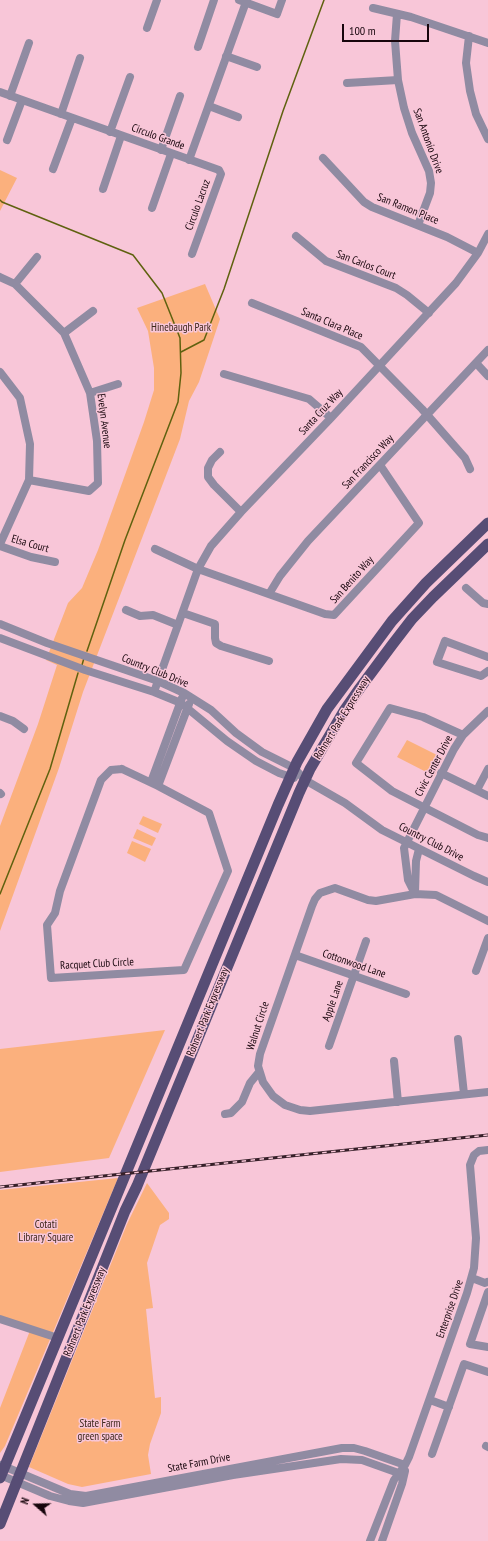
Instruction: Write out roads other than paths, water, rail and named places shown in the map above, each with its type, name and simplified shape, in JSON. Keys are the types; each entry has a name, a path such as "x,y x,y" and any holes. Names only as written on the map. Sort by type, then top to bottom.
{"main road":[{"name":"Rohnert Park Expressway","path":"1,1472 292,773 327,709 392,621 426,583 488,523"},
{"name":"Rohnert Park Expressway","path":"0,1524 125,1211 137,1186 305,780 344,711 412,619 488,544"}],"street":[{"path":"147,28 157,0"},
{"path":"198,47 214,0"},
{"path":"242,1 278,14 282,0"},
{"name":"Circulo Grande","path":"0,92 189,160 226,56 242,1"},
{"path":"373,8 397,14 488,43"},
{"name":"San Antonio Drive","path":"397,14 395,41 398,80 404,108 412,133 429,171 431,183 430,193 418,226"},
{"path":"469,36 466,63 470,91 476,114 488,139"},
{"path":"10,96 29,43"},
{"path":"226,56 257,67"},
{"path":"61,114 80,58"},
{"path":"110,132 130,77"},
{"path":"347,83 398,80"},
{"path":"161,150 180,96"},
{"path":"7,140 22,100"},
{"path":"208,106 238,116"},
{"path":"53,170 72,118"},
{"path":"102,189 121,136"},
{"path":"152,208 171,154"},
{"name":"San Ramon Place","path":"323,158 364,202 372,207 447,237 478,253"},
{"name":"Circulo Lacruz","path":"189,160 219,170 221,174 192,254"},
{"name":"Santa Cruz Way","path":"154,692 198,569 211,546 241,512 379,367 456,283 478,253 488,234"},
{"name":"San Carlos Court","path":"296,236 326,261 396,288 408,295 429,313"},
{"path":"15,284 37,257"},
{"name":"Evelyn Avenue","path":"0,277 15,284 64,333 90,393 97,440 98,483 89,491 29,480"},
{"name":"Santa Clara Place","path":"252,303 361,347 427,415 465,458 470,469"},
{"path":"64,333 94,311"},
{"name":"San Francisco Way","path":"270,594 294,556 488,350"},
{"path":"476,363 488,376"},
{"path":"0,372 20,398 30,444 29,480 0,545"},
{"path":"224,374 309,399 331,418"},
{"path":"90,393 118,384"},
{"path":"220,452 212,460 208,468 208,477 241,512"},
{"name":"San Benito Way","path":"155,550 198,569 325,614 334,615 419,523 380,465"},
{"name":"Elsa Court","path":"0,545 31,557 55,562"},
{"path":"466,588 483,603 488,604"},
{"path":"126,610 140,616 153,615 178,625"},
{"path":"183,613 214,624 216,643 221,646 269,661"},
{"name":"Country Club Drive","path":"0,624 47,643 158,681 184,693 211,710 236,733 292,773 346,803 382,830 488,882"},
{"name":"Country Club Drive","path":"0,638 84,670 154,692 181,703 227,742 256,761 292,773"},
{"path":"488,657 444,641 437,662 481,676 488,671"},
{"path":"155,784 184,693"},
{"path":"155,784 192,698"},
{"name":"Civic Center Drive","path":"424,807 382,784 356,763 390,708 423,717 463,735"},
{"name":"Civic Center Drive","path":"407,842 463,735 488,711"},
{"path":"0,716 13,721 24,729"},
{"name":"Racquet Club Circle","path":"122,769 155,784 209,814 228,871 184,970 51,978 47,925 55,913 60,891 101,780 111,770 122,769"},
{"path":"477,790 488,769"},
{"path":"442,773 488,796"},
{"path":"424,807 488,838"},
{"path":"407,842 404,848 408,880 415,894"},
{"path":"415,894 416,861 419,849"},
{"name":"Walnut Circle","path":"259,1072 260,1054 312,906 315,898 320,893 335,888 368,900 376,901 415,894 436,895 488,921"},
{"path":"476,971 488,938"},
{"name":"Apple Lane","path":"329,1046 366,941"},
{"name":"Cottonwood Lane","path":"295,955 406,994"},
{"path":"458,1039 464,1094"},
{"path":"394,1061 398,1102"},
{"path":"225,1114 231,1113 242,1102 250,1083 259,1072 263,1082 278,1101 292,1108 310,1111 488,1092"},
{"name":"Enterprise Drive","path":"382,1541 401,1474 430,1400 474,1279 476,1238 470,1165 474,1155 488,1150"},
{"path":"474,1279 479,1278 488,1282"},
{"path":"488,1292 470,1344 488,1347"},
{"path":"0,1320 58,1338"},
{"path":"432,1454 464,1364 488,1372"},
{"path":"430,1400 449,1406"},
{"name":"State Farm Drive","path":"1,1472 70,1494 86,1496 342,1448 354,1448 406,1464"},
{"name":"State Farm Drive","path":"19,1477 50,1496 83,1503 234,1475 341,1459 362,1460 401,1474"},
{"name":"Enterprise Drive","path":"370,1541 394,1480 401,1474"}],"waterway":[{"path":"181,352 204,340 224,289 283,111 324,0"},
{"path":"0,200 133,255 162,293 180,338 181,373 178,402 125,540 87,651"},
{"path":"82,665 84,658"},
{"path":"0,894 50,769 78,673"}],"railway":[{"path":"0,1187 488,1135"}],"park label":[{"name":"Hinebaugh Park","path":"181,328"},
{"name":"Cotati Library Square","path":"46,1231"},
{"name":"State Farm green space","path":"100,1430"}]}
